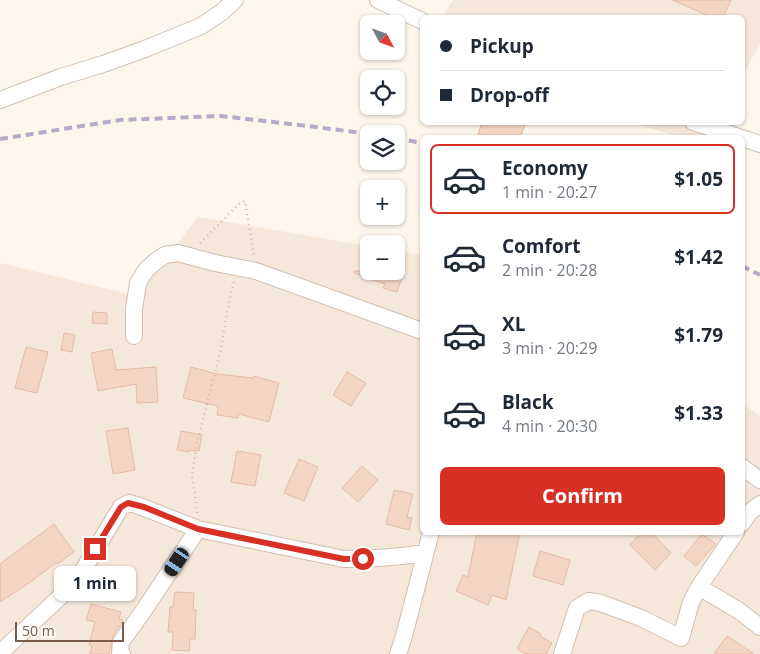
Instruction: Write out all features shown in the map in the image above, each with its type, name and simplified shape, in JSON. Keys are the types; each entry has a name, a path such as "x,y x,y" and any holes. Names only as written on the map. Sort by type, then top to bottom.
{"street":[{"path":"0,100 61,77 137,52 201,26 222,12 235,0"},
{"path":"378,0 420,20"},
{"path":"702,125 733,135"},
{"path":"745,139 760,144"},
{"path":"134,336 134,309 138,283 146,270 156,261 166,255 178,253 214,263 256,271 420,330"},
{"path":"745,469 760,480"},
{"path":"0,653 76,582 121,507 128,503 137,504 198,529 344,559 363,559 425,552"},
{"path":"745,518 760,504"},
{"path":"122,654 120,653 121,642 198,529"},
{"path":"398,654 430,535"},
{"path":"562,654 577,608 588,602 601,603 642,618 682,638 691,602 734,535"},
{"path":"699,587 738,610 760,627"}],"path":[{"path":"186,254 200,243 239,204 245,201 256,271"},
{"path":"198,529 192,475 197,444 220,353 229,302 238,268"}],"shaded area":[{"path":"453,0 760,0 760,44 745,71 745,15 444,15"},
{"path":"643,125 715,125 710,135 671,135"},
{"path":"198,217 360,244 360,280 405,280 405,252 420,255 420,535 745,535 745,405 760,416 760,654 0,654 0,263 137,296"}],"building":[{"path":"672,0 731,0 724,15 707,15"},
{"path":"481,125 525,125 521,135 478,135"},
{"path":"354,271 360,271 360,275 354,273"},
{"path":"374,280 401,280 397,292 383,288 385,284"},
{"path":"93,312 107,313 107,324 92,323"},
{"path":"64,333 75,335 72,352 61,350"},
{"path":"26,347 48,352 37,393 15,388"},
{"path":"112,349 116,370 156,367 158,402 137,403 136,384 98,391 91,353"},
{"path":"191,367 217,374 253,378 254,376 279,383 269,422 239,414 238,418 217,415 218,406 183,398"},
{"path":"347,372 366,383 351,406 333,395"},
{"path":"128,428 135,470 113,474 106,431"},
{"path":"181,431 202,435 199,451 177,450"},
{"path":"237,451 261,455 255,486 231,482"},
{"path":"299,459 318,467 304,501 284,493"},
{"path":"362,466 378,480 358,502 342,488"},
{"path":"394,490 413,494 407,517 412,518 409,530 386,524"},
{"path":"54,524 74,552 0,602 0,564"},
{"path":"476,535 519,535 506,600 492,595 488,605 456,591 463,575 468,577"},
{"path":"639,535 654,535 671,553 655,570 630,545"},
{"path":"701,535 716,544 696,566 684,556"},
{"path":"540,551 570,560 563,585 533,576"},
{"path":"175,592 194,593 193,610 196,610 195,639 190,639 189,651 172,650 173,632 168,632 170,607 173,607"},
{"path":"91,604 121,612 119,619 123,620 113,637 109,654 90,654 92,646 89,645 95,622 86,620"},
{"path":"529,627 552,643 546,654 526,654 517,649"},
{"path":"727,636 754,654 714,654"}],"railway":[{"path":"0,139 120,120 221,116 360,133"},
{"path":"405,140 420,143"},
{"path":"745,268 760,275"}],"route":[{"path":"95,549 121,507 128,503 137,504 198,529 344,559 363,559"}]}
